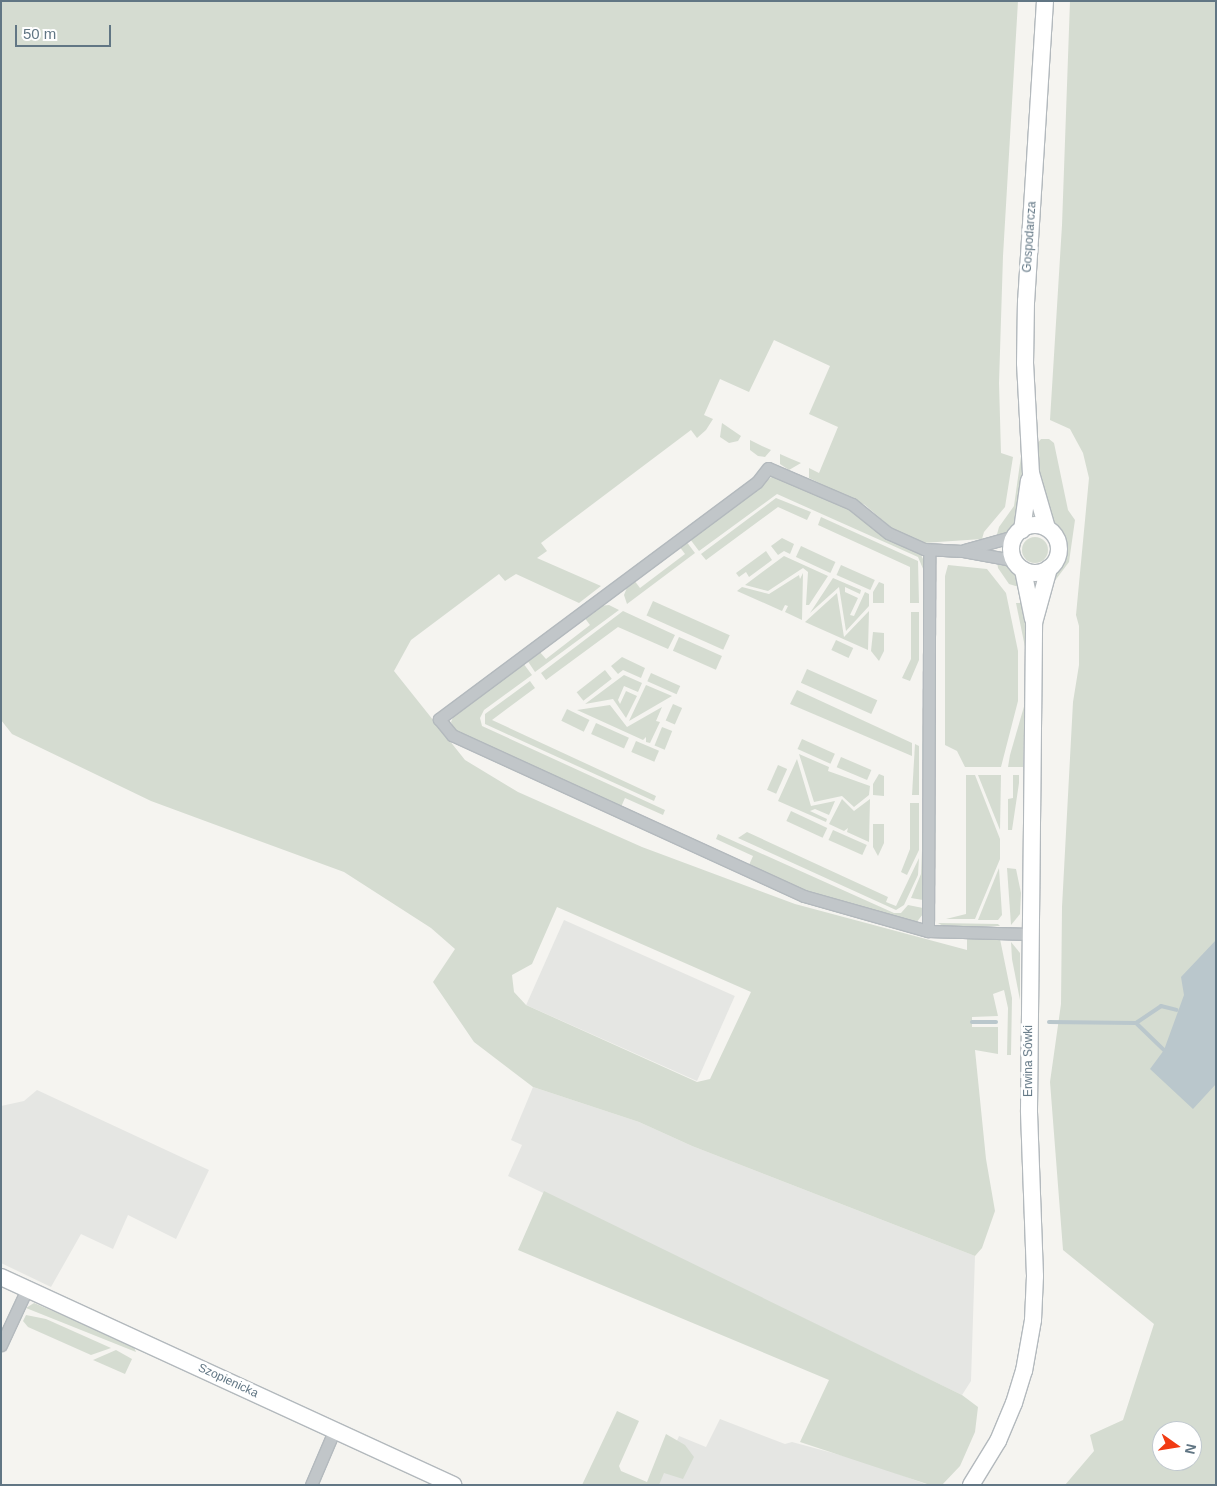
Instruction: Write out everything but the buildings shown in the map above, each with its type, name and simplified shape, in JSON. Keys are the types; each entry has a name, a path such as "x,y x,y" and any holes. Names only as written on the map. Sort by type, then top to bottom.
{"street":[{"name":"Gospodarcza","path":"1018,533 1031,474 1026,311 1045,1"},
{"path":"962,551 1018,533 1034,525 1047,528 1056,538 1059,551 1049,568 1036,573 1020,567 1007,559 962,551 929,550 888,534 852,504 768,468 756,482 439,719 452,736 804,896 928,931 1031,934"},
{"name":"Gospodarcza","path":"1031,474 1047,528"},
{"path":"1018,533 1012,547 1020,567"},
{"path":"928,931 929,550"},
{"name":"Erwina Sówki","path":"1020,567 1034,623"},
{"name":"Erwina Sówki","path":"971,1485 998,1441 1014,1403 1032,1328 1035,1276 1029,1134 1034,623 1042,585 1049,568"},
{"name":"Szopienicka","path":"1,1278 454,1485"},
{"path":"1,1346 4,1330 27,1289"},
{"path":"311,1485 334,1431"}],"shaded area":[{"path":"1,1 1018,1 1003,256 999,383 1001,453 1013,457 1005,507 984,532 982,539 923,543 894,530 865,505 809,478 809,468 819,473 838,427 809,414 830,366 774,340 749,392 720,379 704,415 713,419 706,430 697,438 691,430 541,543 547,551 537,558 601,586 579,603 516,574 505,581 499,574 411,640 394,671 465,760 518,792 642,847 795,904 967,950 967,939 1000,939 1012,998 1011,1055 1007,1055 1008,1008 1004,990 993,994 998,1016 972,1017 972,1027 998,1027 998,1054 975,1050 986,1159 995,1211 982,1248 975,1256 692,1146 639,1122 533,1087 474,1042 433,982 455,949 431,928 344,872 151,801 12,734 1,720","holes":["557,907 751,992 710,1079 697,1082 526,1005 514,992 512,975 532,964"]},
{"path":"1070,1 1216,1 1216,1485 1065,1485 1094,1451 1090,1435 1123,1420 1154,1324 1063,1250 1050,1082 1061,1004 1062,907 1073,702 1079,665 1079,626 1076,615 1089,478 1083,453 1070,429 1050,420 1062,225"},
{"path":"722,423 741,436 738,441 729,443 720,437"},
{"path":"1041,439 1049,439 1054,443 1068,510 1075,520 1069,562 1051,586 1052,574 1061,563 1064,548 1060,534 1049,521 1039,469 1037,444"},
{"path":"750,440 771,450 765,457 758,456 750,450"},
{"path":"1022,449 1023,491 1018,525 1010,532 996,538 999,527 1014,506"},
{"path":"780,454 801,463 789,470 780,464"},
{"path":"773,476 851,509 892,541 920,553 924,561 924,571 918,557 777,494 699,551 690,539"},
{"path":"776,498 811,512 807,520 778,507 706,560 701,554"},
{"path":"821,517 918,561 919,603 910,603 910,567 818,525"},
{"path":"1035,537 1044,541 1048,550 1044,559 1035,563 1026,559 1022,550 1026,541"},
{"path":"782,538 794,544 790,554 784,551 778,555 771,546"},
{"path":"686,541 695,553 627,604 624,595 628,585 634,580 640,588 685,554 679,546"},
{"path":"801,546 835,562 830,573 796,557"},
{"path":"766,551 772,560 749,577 746,572 739,577 736,573"},
{"path":"784,556 828,576 809,605 806,605 808,572 803,568 768,591 745,585"},
{"path":"997,561 1012,568 1022,588 1009,584 998,568"},
{"path":"841,565 875,580 870,590 837,575"},
{"path":"948,565 987,569 1006,593 1018,651 1018,701 1001,767 965,767 957,751 945,745 945,576"},
{"path":"803,573 802,620 785,612 788,606 785,605 782,611 737,591 742,587 769,594 799,575 800,579"},
{"path":"833,578 861,590 860,594 845,587 845,592 858,598 850,615 854,616 865,592 869,594 869,606 846,631 839,587 810,613"},
{"path":"879,582 884,584 884,603 873,603 873,592"},
{"path":"837,593 844,637 869,611 868,650 805,622"},
{"path":"653,601 730,635 723,650 646,616"},
{"path":"1016,603 1024,603 1026,650 1025,647"},
{"path":"609,605 619,610 535,672 527,660 539,651 546,659 590,625 584,617 599,606"},
{"path":"623,611 675,635 668,649 618,627 546,680 541,673"},
{"path":"911,612 919,612 919,660 910,681 902,678 911,659"},
{"path":"873,632 884,633 884,651 879,661 871,651"},
{"path":"679,637 722,656 716,670 673,651"},
{"path":"836,640 853,648 849,658 831,650"},
{"path":"622,657 645,668 641,678 623,670 618,674 611,666"},
{"path":"523,663 532,675 484,710 480,718 482,726 665,810 663,815 625,798 621,807 455,731 451,722 454,715"},
{"path":"807,669 877,700 871,714 801,683"},
{"path":"605,670 612,679 583,701 577,692"},
{"path":"651,673 680,686 677,694 647,681"},
{"path":"624,675 642,683 638,692 624,686 618,700 620,704 626,691 637,696 626,718 613,699 585,704"},
{"path":"530,681 535,688 492,720 656,796 654,801 485,724 485,714"},
{"path":"646,685 672,696 629,721"},
{"path":"797,690 912,743 912,756 790,704"},
{"path":"1025,703 1023,767 1008,767 1010,755"},
{"path":"673,704 682,708 675,725 666,720"},
{"path":"610,705 627,727 662,707 656,721 660,722 650,743 646,742 646,737 643,740 577,710"},
{"path":"567,709 589,720 584,732 561,721"},
{"path":"596,723 629,738 624,749 591,734"},
{"path":"662,727 672,731 665,750 655,746"},
{"path":"802,739 835,754 830,764 798,749"},
{"path":"636,741 659,751 654,762 631,752"},
{"path":"915,744 919,746 919,795 912,795"},
{"path":"799,754 829,767 828,771 870,786 869,795 854,807 842,796 814,802"},
{"path":"841,757 871,770 867,780 837,767"},
{"path":"797,759 811,806 835,801 829,815 815,809 810,811 827,819 826,822 778,801"},
{"path":"778,765 787,769 776,794 767,790"},
{"path":"879,774 884,776 884,796 873,795 873,784"},
{"path":"966,775 975,775 1000,839 1000,859 975,919 946,919 966,914"},
{"path":"978,775 1001,775 1000,830"},
{"path":"1013,775 1019,775 1019,783 1012,830 1008,830 1008,799 1013,798"},
{"path":"842,799 854,811 870,799 869,842 847,832 848,828 844,831 829,824"},
{"path":"910,803 919,803 919,850 907,875 901,872 910,849"},
{"path":"924,803 923,900 911,898 921,874"},
{"path":"791,811 827,828 823,838 786,821"},
{"path":"873,824 884,824 884,843 878,856 873,847"},
{"path":"833,830 867,845 862,855 829,840"},
{"path":"747,832 888,897 886,902 896,906 919,858 918,875 904,905 896,910 738,838"},
{"path":"718,834 894,913 901,913 908,905 923,908 923,914 916,923 804,890 749,865 753,856 716,839"},
{"path":"999,868 1002,915 998,920 978,920"},
{"path":"1007,868 1016,869 1021,893 1020,914 1011,925"},
{"path":"564,920 735,996 697,1081 526,1005"},
{"path":"938,923 998,924 1000,926 945,927"},
{"path":"1216,940 1216,1084 1193,1109 1150,1069 1164,1050 1184,995 1181,977"},
{"path":"1011,942 1020,953 1020,1000 1012,959"},
{"path":"533,1087 639,1122 692,1146 975,1256 971,1381 962,1395 508,1176 522,1145 511,1140"},
{"path":"37,1090 209,1170 176,1239 128,1215 113,1249 81,1234 51,1287 1,1263 1,1106 24,1101"},
{"path":"544,1191 962,1395 978,1407 975,1432 960,1466 942,1485 930,1485 800,1442 829,1380 518,1250"},
{"path":"34,1303 133,1345 136,1352 26,1308"},
{"path":"26,1315 46,1319 111,1348 91,1355 28,1327 23,1321"},
{"path":"116,1350 132,1359 125,1374 93,1360"},
{"path":"617,1411 639,1421 619,1466 621,1471 647,1482 666,1434 685,1445 694,1457 683,1479 664,1473 659,1485 582,1485"},
{"path":"720,1419 785,1444 792,1442 866,1462 928,1485 658,1485 679,1436 706,1447"}],"waterway":[{"path":"1049,1022 1136,1023 1161,1006 1177,1010"},
{"path":"972,1022 996,1022"},
{"path":"1136,1023 1164,1050"}]}
